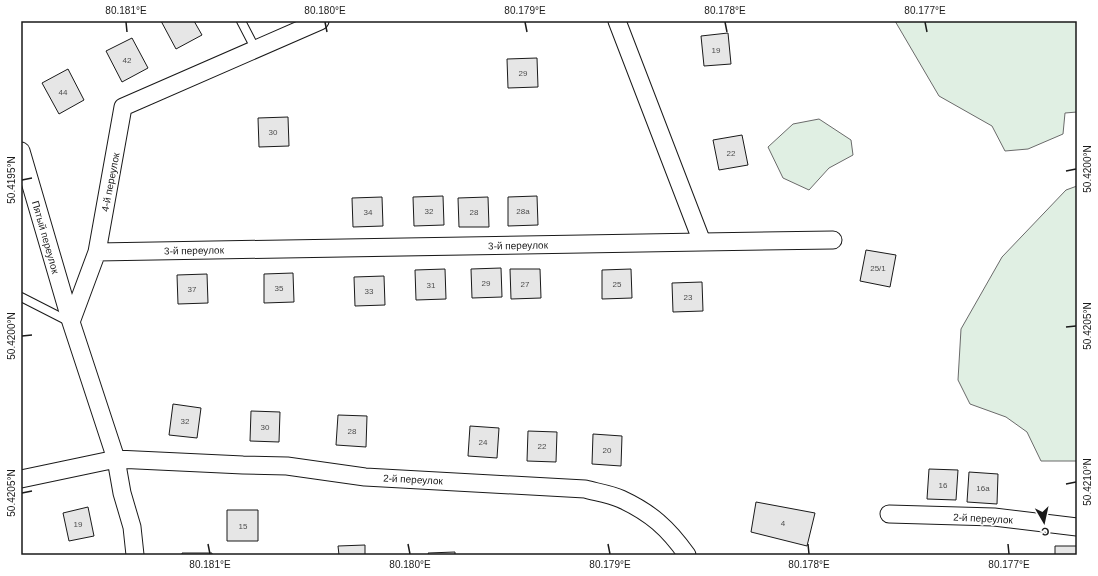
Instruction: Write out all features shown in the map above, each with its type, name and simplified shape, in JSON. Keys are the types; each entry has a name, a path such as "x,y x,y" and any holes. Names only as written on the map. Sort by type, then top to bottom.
{"street":[{"name":"4-й переулок","path":"71,322 97,252 124,107 255,48 320,21"},
{"path":"617,21 702,242"},
{"name":"Пятый переулок","path":"21,151 71,322"},
{"name":"3-й переулок","path":"97,252 833,240"},
{"path":"71,322 116,459 122,493 132,527 135,555"},
{"name":"2-й переулок","path":"21,479 116,459 287,466 365,477 585,489 620,498 653,517 674,538 687,555"},
{"name":"2-й переулок","path":"889,514 994,517 1077,527"}],"lane":[{"path":"242,21 255,48"},
{"path":"21,297 71,322"}],"green space":[{"path":"895,21 1077,21 1077,112 1065,113 1063,134 1028,149 1005,151 992,126 939,96"},
{"path":"819,119 851,140 853,155 829,168 809,190 783,178 768,147 793,124"},
{"path":"1077,186 1077,461 1041,461 1027,432 1006,417 970,404 958,380 961,329 1002,257 1066,190"}],"building":[{"path":"161,21 194,21 202,35 176,49"},
{"path":"728,33 731,64 704,66 701,36"},
{"path":"132,38 148,68 122,82 106,51"},
{"path":"537,58 538,87 508,88 507,59"},
{"path":"68,69 84,100 59,114 42,83"},
{"path":"288,117 289,146 259,147 258,118"},
{"path":"742,135 748,165 719,170 713,140"},
{"path":"443,196 444,225 414,226 413,197"},
{"path":"537,196 538,225 508,226 508,197"},
{"path":"382,197 383,226 353,227 352,198"},
{"path":"488,197 489,227 459,227 458,198"},
{"path":"866,250 896,255 890,287 860,281"},
{"path":"501,268 502,297 472,298 471,269"},
{"path":"445,269 446,299 416,300 415,270"},
{"path":"510,269 540,269 541,298 511,299"},
{"path":"631,269 632,298 602,299 602,270"},
{"path":"293,273 294,302 264,303 264,274"},
{"path":"207,274 208,303 178,304 177,275"},
{"path":"384,276 385,305 355,306 354,277"},
{"path":"702,282 703,311 673,312 672,283"},
{"path":"173,404 201,408 197,438 169,435"},
{"path":"251,411 280,412 279,442 250,441"},
{"path":"338,415 367,416 366,447 336,445"},
{"path":"470,426 499,428 497,458 468,456"},
{"path":"528,431 557,432 556,462 527,461"},
{"path":"593,434 622,436 621,466 592,464"},
{"path":"929,469 958,470 956,500 927,499"},
{"path":"969,472 998,474 997,504 967,502"},
{"path":"756,502 815,513 807,546 751,532"},
{"path":"88,507 94,536 69,541 63,513"},
{"path":"227,510 258,510 258,541 227,541"},
{"path":"365,545 365,555 339,555 338,546"},
{"path":"1055,546 1077,546 1077,555 1055,555"},
{"path":"455,552 455,555 429,555 428,553"},
{"path":"182,553 212,553 212,555 182,555"}]}
